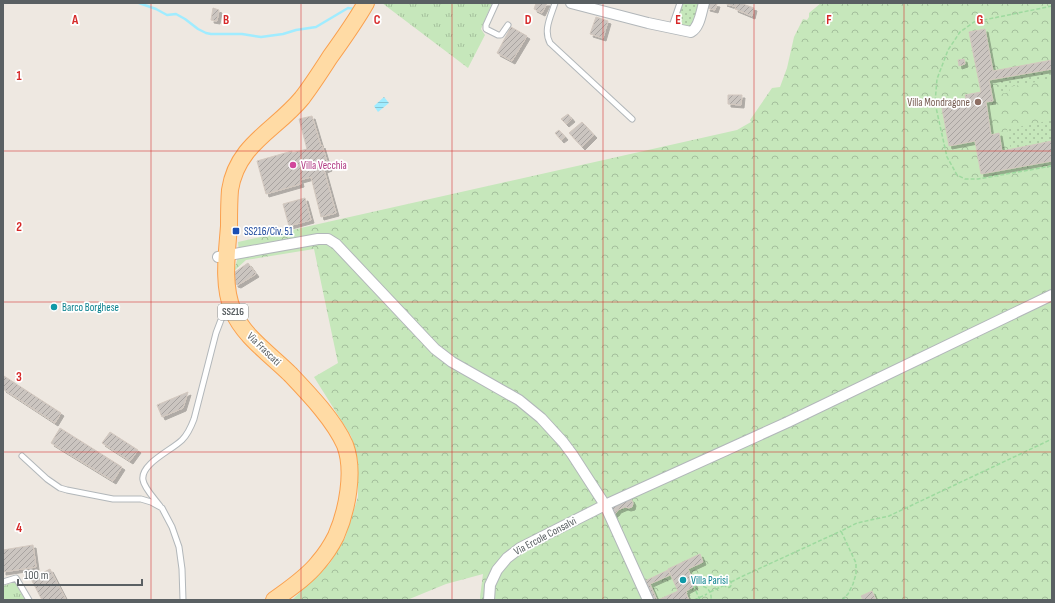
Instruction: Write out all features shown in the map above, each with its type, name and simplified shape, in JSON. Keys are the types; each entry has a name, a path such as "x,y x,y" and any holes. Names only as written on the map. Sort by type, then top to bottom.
{"main road":[{"name":"Via Frascati","path":"274,600 299,581 315,566 328,551 334,541 340,526 347,498 349,479 348,459 341,438 325,414 302,387 243,328 234,314 229,299 223,256 230,190 237,168 243,157 256,141 301,99 366,3"}],"street":[{"path":"571,3 688,32 694,31 698,24 704,3"},
{"path":"223,256 325,238 338,245 435,349 452,362 519,400 537,414 567,448 605,504 648,600"},
{"name":"Via Ercole Consalvi","path":"489,600 489,588 499,566 510,555 527,544 605,504 788,422 1052,295"}],"lane":[{"path":"496,3 486,25 486,29 501,35 508,25"},
{"path":"555,3 547,29 547,36 550,42 632,119"},
{"path":"671,29 680,3"},
{"path":"183,600 183,574 179,547 172,527 162,508 144,484 143,478 144,472 150,464 182,440 191,427 216,333 229,299"},
{"path":"22,456 47,479 60,488 113,499 142,499 162,508"},
{"path":"3,582 16,578 29,600"}],"path":[{"path":"1052,6 974,22 960,32 948,50 937,79 934,103 947,157 957,175 965,179 978,179 1052,166"},
{"path":"710,592 725,585 727,581 731,582 857,523 889,516 1052,439"},
{"path":"841,531 856,563 856,574 848,594 842,600"},
{"path":"725,585 730,587 731,582"},
{"path":"700,599 694,587 698,585 705,587 710,592 711,600"},
{"path":"694,600 700,599 707,594"}],"green space":[{"path":"382,3 492,3 481,29 485,35 468,68"},
{"path":"682,3 701,3 692,29 675,26"},
{"name":"Villa Mondragone","path":"821,3 1052,3 1052,600 480,600 483,574 446,584 407,600 292,600 330,563 345,538 358,497 358,462 351,436 314,377 338,363 314,249 246,260 234,271 239,253 238,242 737,130 751,122 750,120 772,88 780,87 787,68 794,37 803,19 807,20 809,13"},
{"path":"1052,69 1052,79 1009,87 1010,92 1000,94 997,79"},
{"path":"1052,120 1052,141 1011,150 1007,129"},
{"path":"15,582 25,600 3,600 3,586"}],"water":[{"path":"384,97 389,103 378,112 374,106"}],"building":[{"path":"536,3 547,3 542,13 534,9"},
{"path":"709,3 717,4 715,10 707,8"},
{"path":"724,3 737,3 736,7"},
{"path":"737,3 754,8 752,16 735,9"},
{"path":"213,8 219,10 217,21 211,20"},
{"path":"596,17 608,21 603,38 590,34"},
{"path":"511,27 527,36 512,61 497,53"},
{"name":"Villa Mondragone","path":"985,29 993,71 1052,60 1052,69 989,80 993,101 986,102 991,135 999,133 1002,151 1052,141 1052,161 981,174 975,141 949,146 942,108 967,103 965,95 981,92 969,32"},
{"path":"964,59 965,64 959,66 958,60"},
{"path":"728,95 742,95 741,105 728,104"},
{"path":"568,114 572,119 566,124 561,119"},
{"name":"Villa Vecchia","path":"312,116 329,168 324,170 336,213 321,217 311,177 300,180 301,184 266,194 257,161 292,151 292,153 307,149 299,119"},
{"path":"582,122 594,135 582,147 569,133"},
{"path":"559,130 565,137 561,140 555,133"},
{"path":"305,198 311,220 289,226 283,204"},
{"path":"248,263 256,274 238,285 235,284 235,272"},
{"path":"4,376 61,413 55,423 3,389"},
{"path":"188,392 183,408 162,417 157,405"},
{"path":"60,428 122,467 113,481 51,443"},
{"path":"110,432 138,450 130,461 102,443"},
{"path":"631,499 633,503 632,507 625,507 611,515 609,508"},
{"path":"33,545 36,567 3,572 3,550"},
{"name":"Villa Parisi","path":"700,554 703,562 688,569 695,586 686,591 689,600 658,600 678,591 668,569"},
{"path":"50,569 66,600 42,600 31,579"},
{"path":"668,570 670,575 650,584 657,600 651,600 643,582"},
{"path":"872,591 876,600 863,600 861,596"}],"waterway":[{"path":"139,3 167,15 176,14 206,33 242,34 261,37 316,27 348,8 355,9"}],"place":[{"name":"Villa Mondragone","path":"978,102"},
{"name":"Villa Vecchia","path":"293,165"},
{"name":"SS216/Civ. 51","path":"236,231"},
{"name":"Barco Borghese","path":"54,307"},
{"name":"Villa Parisi","path":"683,580"}]}
